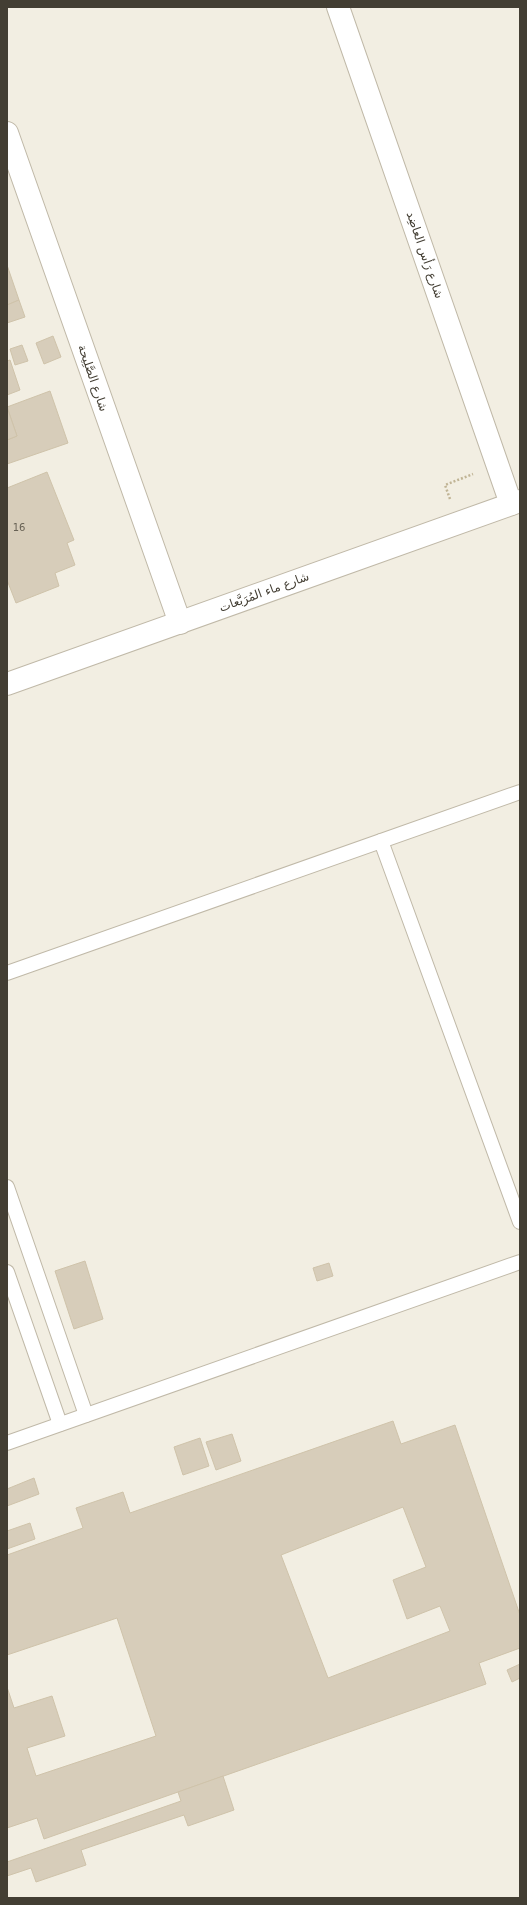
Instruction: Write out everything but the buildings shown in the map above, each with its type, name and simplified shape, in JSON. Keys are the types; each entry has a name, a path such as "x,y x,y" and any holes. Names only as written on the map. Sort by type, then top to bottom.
{"street":[{"name":"شارع رَأس العاضِد","path":"338,7 498,464 516,502"},
{"name":"شارع الصَّلِيحة","path":"7,133 180,623"},
{"name":"شارع ماء المُرَبَّعات","path":"7,684 516,502"}],"lane":[{"path":"7,973 520,792"},
{"path":"381,841 520,1222"},
{"path":"7,1187 86,1415"},
{"path":"7,1442 520,1262"},
{"path":"7,1272 60,1424"}],"path":[{"path":"459,522 445,485 498,464"}]}
